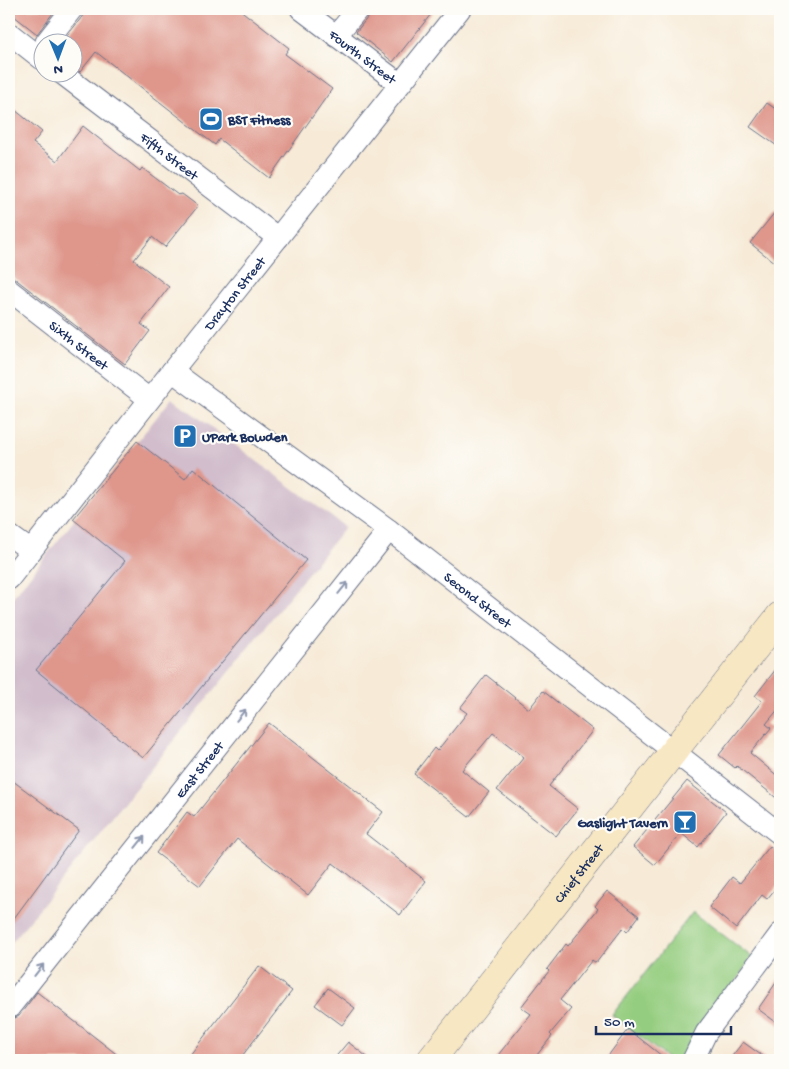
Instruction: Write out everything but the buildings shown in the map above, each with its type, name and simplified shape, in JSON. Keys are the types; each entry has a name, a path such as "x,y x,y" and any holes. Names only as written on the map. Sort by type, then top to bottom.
{"street":[{"path":"56,32 72,9"},
{"name":"Fourth Street","path":"301,9 400,84"},
{"path":"336,36 358,9"},
{"name":"Drayton Street","path":"9,579 460,9"},
{"path":"9,33 32,46"},
{"name":"Fifth Street","path":"73,82 278,238"},
{"name":"Sixth Street","path":"9,290 150,399"},
{"name":"Second Street","path":"172,371 388,530 780,834"},
{"name":"East Street","path":"9,1008 388,530"},
{"path":"9,535 30,551"},
{"name":"Chief Street","path":"431,1060 780,616"},
{"path":"693,1060 706,1033 780,934"}],"shaded area":[{"path":"172,398 345,527 9,946 9,602"}],"green space":[{"path":"693,912 752,957 683,1060 670,1060 612,1015"}],"place":[{"name":"BST Fitness","path":"211,119"},
{"name":"UPark Bowden","path":"185,436"},
{"name":"Gaslight Tavern","path":"685,822"}]}
